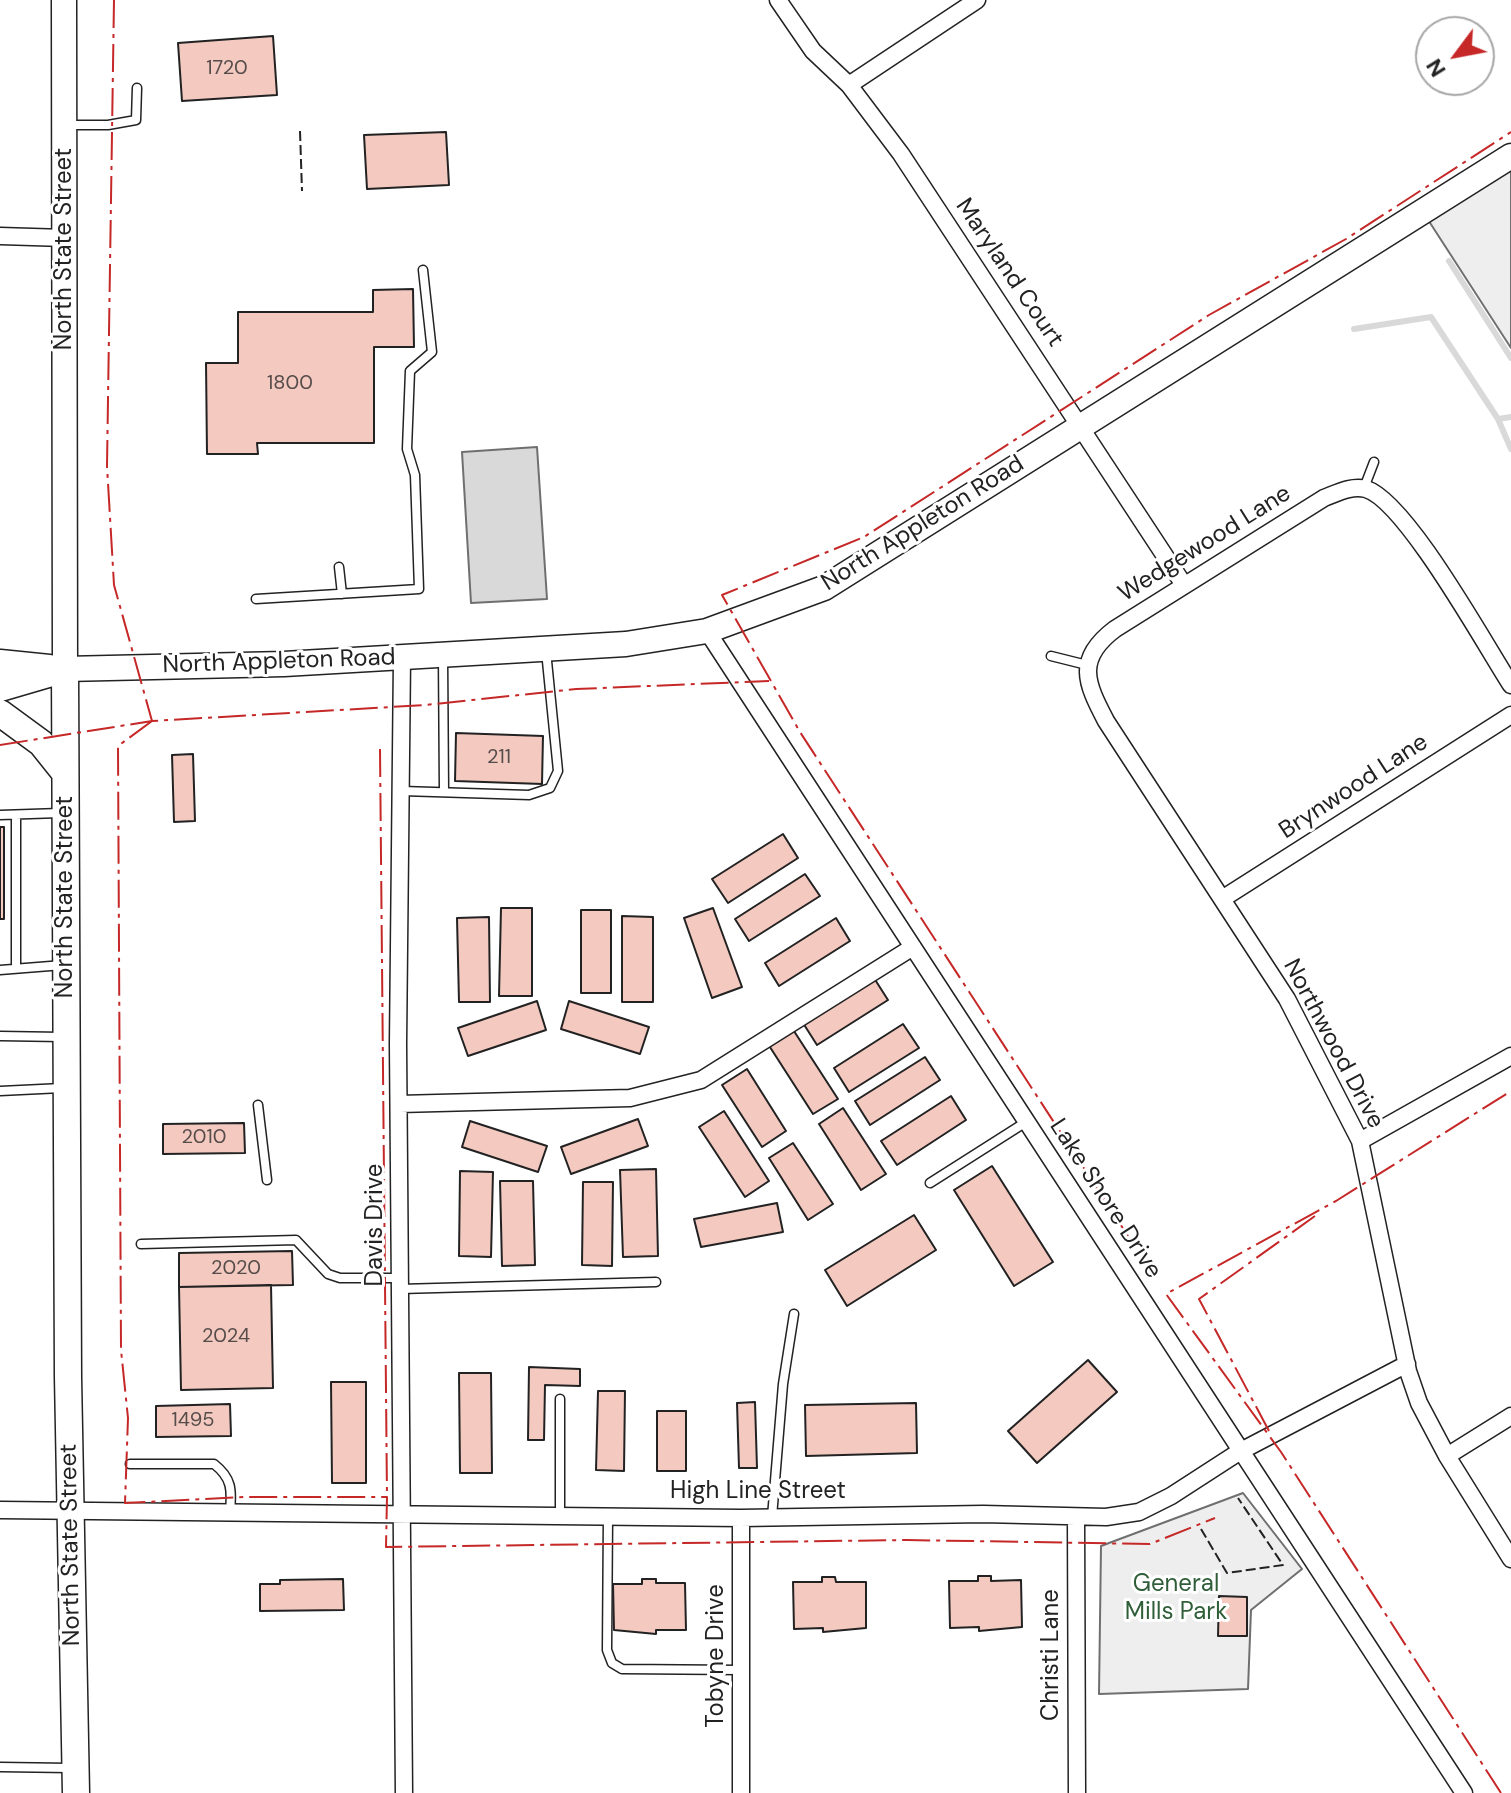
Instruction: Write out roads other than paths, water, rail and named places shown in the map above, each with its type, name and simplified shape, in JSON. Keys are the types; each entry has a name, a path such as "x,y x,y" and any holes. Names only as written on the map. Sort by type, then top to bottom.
{"main road":[{"name":"North State Street","path":"64,0 65,813 75,1780"},
{"name":"North Appleton Road","path":"65,669 546,650 626,644 707,631 824,588 1511,156"},
{"path":"0,663 65,669"},
{"path":"0,688 65,669"},
{"path":"0,713 41,743 65,773"}],"street":[{"name":"Maryland Court","path":"778,0 813,51 849,85 972,259 1184,585"},
{"path":"849,85 977,0"},
{"path":"0,236 65,238"},
{"name":"Wedgewood Lane","path":"1087,665 1103,638 1184,585 1324,498 1352,488 1364,488"},
{"path":"1364,488 1395,508 1511,685"},
{"name":"Lake Shore Drive","path":"707,631 1464,1793"},
{"name":"Davis Drive","path":"402,658 399,1104 404,1793"},
{"name":"Northwood Drive","path":"1087,665 1088,687 1106,721 1287,999 1360,1141 1407,1364 1419,1403 1447,1456 1511,1559"},
{"name":"Brynwood Lane","path":"1222,899 1511,715"},
{"path":"399,1104 630,1098 701,1080 913,947"},
{"path":"1360,1141 1511,1056"},
{"name":"High Line Street","path":"0,1510 741,1518 1106,1517 1139,1512 1187,1487 1239,1452 1407,1364"},
{"path":"1447,1456 1511,1416"},
{"name":"Christi Lane","path":"1076,1517 1077,1793"},
{"name":"Tobyne Drive","path":"741,1518 741,1793"}],"lane":[{"path":"65,125 108,125 136,120 137,88"},
{"path":"256,599 419,589 415,475 407,449 410,371 432,352 423,270"},
{"path":"1364,488 1374,462"},
{"path":"339,567 342,594"},
{"path":"402,791 529,795 550,788 558,771 546,650"},
{"path":"442,655 444,792"},
{"path":"1051,656 1087,665"},
{"path":"0,815 65,813"},
{"path":"16,815 16,968"},
{"path":"0,970 66,965"},
{"path":"0,1036 67,1037"},
{"path":"0,1091 67,1088"},
{"path":"258,1105 267,1180"},
{"path":"930,1183 1026,1122"},
{"path":"141,1244 296,1240 328,1274 400,1284 656,1282"},
{"path":"772,1517 783,1384 794,1314"},
{"path":"560,1399 560,1516"},
{"path":"130,1464 214,1464 225,1472 232,1487 230,1512"},
{"path":"608,1516 607,1650 612,1663 622,1669 741,1670"},
{"path":"0,1767 75,1780"}],"waterway":[{"path":"1449,261 1511,358"},
{"path":"1354,329 1431,317 1498,419 1511,449"},
{"path":"1498,419 1511,417"}],"park label":[{"name":"General Mills Park","path":"1176,1599"}]}
